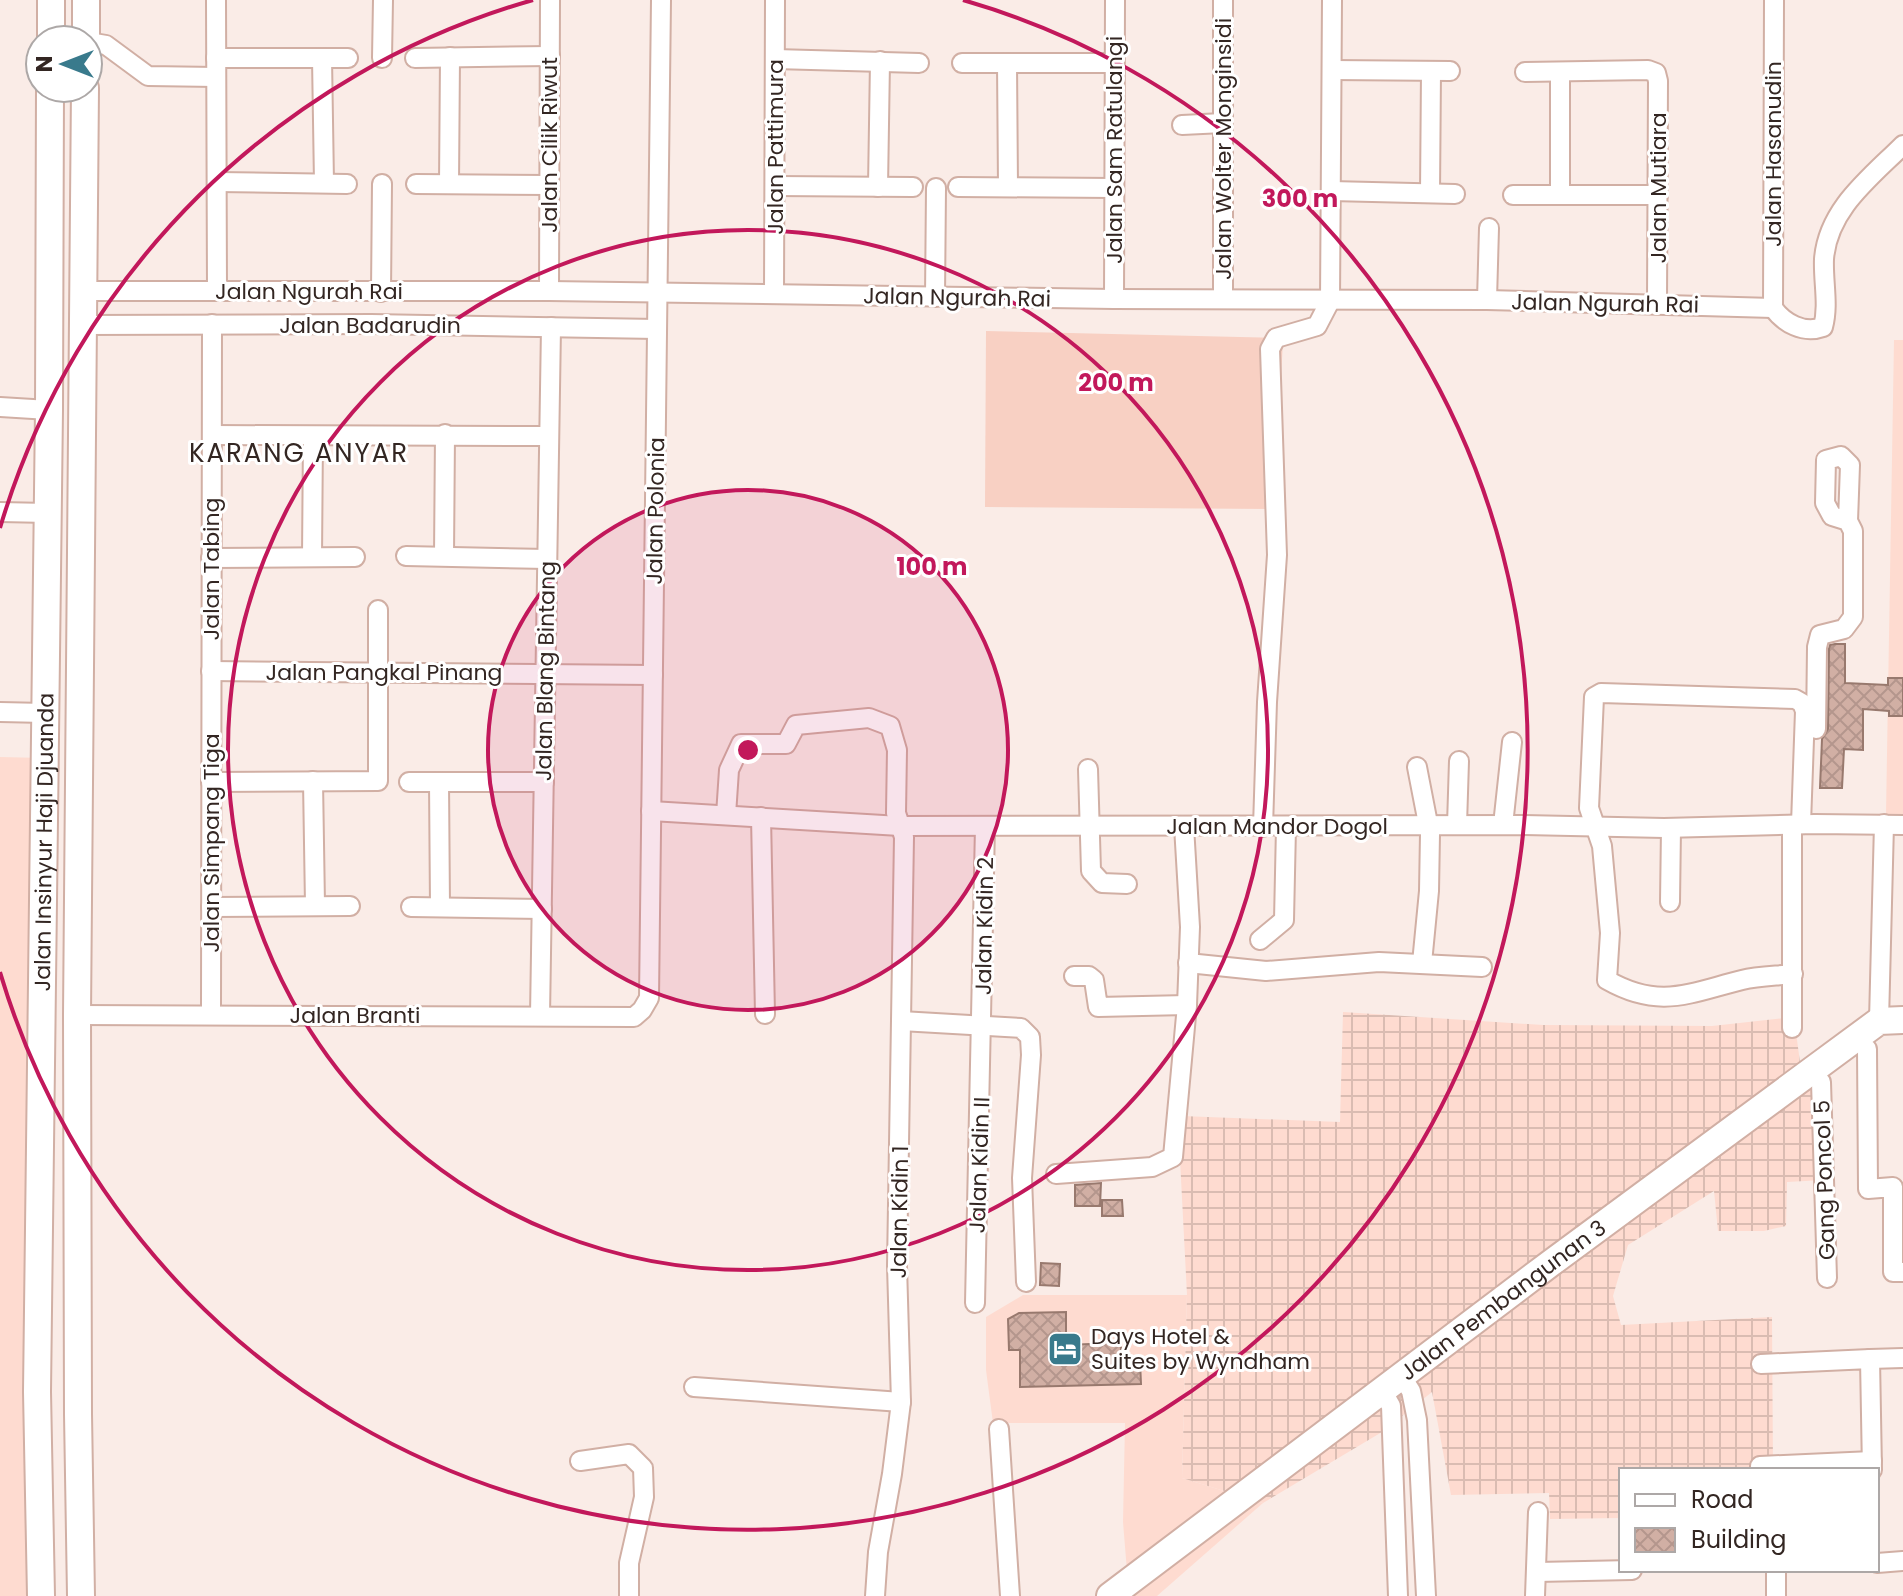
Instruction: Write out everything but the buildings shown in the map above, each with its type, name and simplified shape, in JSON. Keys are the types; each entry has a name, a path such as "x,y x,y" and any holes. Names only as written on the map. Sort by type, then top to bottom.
{"main road":[{"path":"51,0 51,24"},
{"path":"86,0 87,24"},
{"name":"Jalan Insinyur Haji Djuanda","path":"41,1596 37,1412 50,104"},
{"name":"Jalan Insinyur Haji Djuanda","path":"81,1596 77,1015 85,104"},
{"path":"45,741 79,741"},
{"path":"44,781 78,782"},
{"name":"Jalan Pembangunan 3","path":"1132,1596 1395,1397 1512,1302 1891,1021"},
{"name":"Jalan Pembangunan 3","path":"1771,1110 1821,1082 1867,1049 1895,1034 1903,1034"},
{"name":"Jalan Pembangunan 3","path":"1110,1596 1395,1397"},
{"path":"37,1412 43,1406 52,1404 64,1405 78,1414"}],"street":[{"path":"216,0 217,291"},
{"path":"382,58 383,0"},
{"name":"Jalan Cilik Riwut","path":"549,291 550,0"},
{"name":"Jalan Polonia","path":"634,1017 649,998 661,0"},
{"name":"Jalan Pattimura","path":"774,294 775,0"},
{"name":"Jalan Sam Ratulangi","path":"1114,299 1115,0"},
{"name":"Jalan Wolter Monginsidi","path":"1223,0 1223,299"},
{"path":"1263,827 1267,702 1277,555 1270,349 1276,338 1317,326 1330,293 1332,0"},
{"name":"Jalan Hasanudin","path":"1773,308 1774,0"},
{"path":"104,45 148,76 216,67 348,58"},
{"path":"415,58 550,56"},
{"path":"449,184 450,57"},
{"path":"322,58 324,183"},
{"path":"775,59 919,63"},
{"path":"878,187 880,61"},
{"path":"962,63 1114,63"},
{"path":"1007,63 1008,187"},
{"path":"1332,70 1440,71 1430,193"},
{"name":"Jalan Mutiara","path":"1560,72 1648,70 1656,73 1657,304"},
{"path":"1525,72 1560,72 1560,195"},
{"path":"1182,125 1223,123"},
{"path":"1773,308 1780,318 1803,329 1823,327 1826,315 1824,261 1834,222 1849,198 1903,145"},
{"path":"217,182 347,184"},
{"path":"381,292 382,184"},
{"path":"416,184 549,185"},
{"path":"775,186 913,187"},
{"path":"958,187 1114,188"},
{"path":"935,297 936,188"},
{"path":"1331,191 1455,194"},
{"path":"1513,195 1658,195"},
{"path":"1487,300 1489,228"},
{"name":"Jalan Ngurah Rai","path":"83,291 549,291 1114,299 1223,299 1330,293 1773,308"},
{"name":"Jalan Tabing","path":"211,671 212,324"},
{"name":"Jalan Badarudin","path":"82,325 657,329"},
{"name":"Jalan Blang Bintang","path":"540,1016 551,327"},
{"path":"0,407 49,410"},
{"path":"444,556 445,434"},
{"path":"212,435 549,436"},
{"path":"312,557 313,436"},
{"path":"0,512 48,513"},
{"path":"1792,1028 1793,974 1817,647 1820,635 1844,629 1853,617 1853,531 1848,521"},
{"path":"406,556 547,559"},
{"path":"211,558 355,557"},
{"path":"211,782 378,781 378,610"},
{"name":"Jalan Pangkal Pinang","path":"211,671 653,675"},
{"name":"Jalan Simpang Tiga","path":"211,671 211,1014"},
{"path":"1793,974 1746,979 1675,998 1627,992 1607,980 1610,933 1602,846 1589,808 1596,695 1688,694 1795,699 1802,703 1805,711 1803,824"},
{"path":"0,712 45,713"},
{"name":"Jalan Kidin 1","path":"726,815 729,770 741,744 786,744 796,725 869,718 890,726 897,750 896,813 904,837 897,1266 901,1402 878,1552 875,1596"},
{"path":"1503,825 1512,742"},
{"path":"1457,825 1459,761"},
{"path":"1417,767 1430,834 1429,891 1422,963"},
{"path":"1088,769 1091,871 1102,883 1127,884"},
{"path":"313,781 315,905"},
{"path":"409,782 544,782"},
{"path":"439,782 440,907"},
{"name":"Jalan Mandor Dogol","path":"651,811 900,826 1503,825 1671,828 1894,824"},
{"path":"761,817 765,1014"},
{"path":"1891,1021 1894,824"},
{"name":"Jalan Kidin 2","path":"983,1026 985,826"},
{"path":"1056,1174 1152,1167 1173,1157 1187,1005 1190,927 1184,826"},
{"path":"1260,940 1284,920 1286,827"},
{"path":"1670,902 1671,828"},
{"path":"211,907 350,906"},
{"path":"411,907 542,909"},
{"path":"1188,963 1266,971 1379,962 1482,967"},
{"path":"1074,976 1089,976 1094,980 1098,1007 1187,1005"},
{"name":"Jalan Branti","path":"77,1015 634,1017"},
{"path":"901,1021 1021,1028 1030,1037 1022,1178 1026,1282"},
{"name":"Jalan Kidin II","path":"975,1303 983,1026"},
{"path":"1867,1049 1868,1189 1893,1187 1898,1272"},
{"name":"Gang Poncol 5","path":"1821,1082 1827,1278"},
{"path":"1761,1364 1903,1358"},
{"path":"1760,1466 1872,1465 1870,1359"},
{"path":"694,1387 901,1402"},
{"path":"1395,1397 1417,1420 1426,1596"},
{"path":"1395,1397 1417,1420"},
{"path":"1395,1397 1398,1596"},
{"path":"999,1429 1010,1596"},
{"path":"580,1461 629,1454 643,1468 644,1497 629,1563 629,1596"},
{"path":"1535,1596 1538,1512"},
{"path":"1879,1563 1903,1561"},
{"path":"1537,1572 1619,1570"},
{"path":"1776,1572 1776,1596"}],"shaded area":[{"path":"986,331 1283,338 1275,509 985,507"},
{"path":"1894,340 1903,340 1903,814 1886,814"},
{"path":"0,757 44,758 41,1596 0,1596"},
{"path":"1343,1012 1543,1025 1712,1026 1794,1017 1801,1070 1824,1101 1824,1180 1787,1182 1786,1226 1764,1231 1718,1231 1714,1191 1628,1245 1613,1296 1621,1325 1772,1317 1773,1468 1619,1468 1619,1518 1550,1519 1549,1493 1451,1495 1432,1392 1382,1432 1263,1503 1182,1478 1187,1295 1179,1140 1182,1116 1340,1122"},
{"path":"1023,1295 1187,1295 1182,1478 1263,1503 1157,1596 1129,1596 1123,1522 1125,1423 993,1423 986,1370 986,1317"}],"place":[{"name":"Days Hotel & Suites by Wyndham","path":"1065,1349"}],"district":[{"name":"KARANG ANYAR","path":"299,453"}]}
